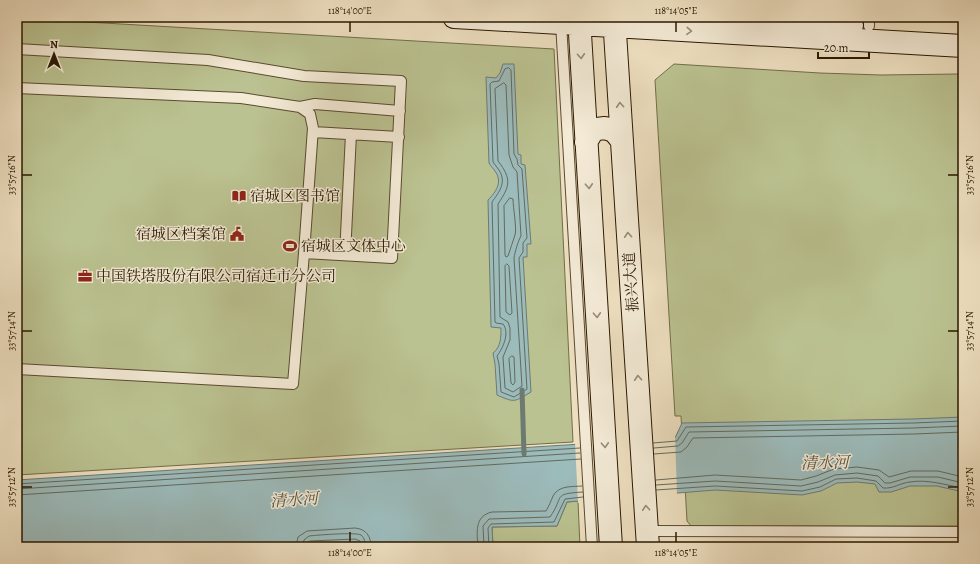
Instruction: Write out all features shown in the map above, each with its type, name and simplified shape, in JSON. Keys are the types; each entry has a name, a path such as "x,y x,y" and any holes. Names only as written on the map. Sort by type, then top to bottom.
{"main road":[{"path":"454,17 615,22 963,46"},
{"path":"732,17 859,21 963,32"},
{"path":"573,21 586,142 611,547"},
{"name":"振兴大道","path":"615,22 648,539"},
{"path":"586,142 592,132 597,129 605,128 614,130 622,141"}],"lane":[{"path":"573,21 592,547"},
{"path":"17,49 208,60 304,76 401,81 392,258 304,253"},
{"path":"17,88 241,98 300,107 314,104 400,111"},
{"path":"17,369 293,384 313,132 310,114 300,107"},
{"path":"313,132 398,137"},
{"path":"345,255 351,134"},
{"path":"648,539 963,532"}],"green space":[{"name":"宿城区文体中心","path":"17,18 554,49 573,442 17,475"},
{"path":"674,64 820,73 881,75 958,74 963,78 963,526 691,526 687,521 681,416 675,416 655,80"},
{"path":"578,501 580,547 493,547 492,527 557,526 567,502"}],"water":[{"path":"503,64 514,64 518,154 521,155 521,164 525,165 531,244 527,244 527,257 523,257 531,392 514,400 497,395 493,353 499,345 501,328 491,327 488,200 498,187 498,179 495,171 489,163 486,77 496,78 500,73"},
{"name":"清水河","path":"963,417 963,492 937,486 910,486 891,492 879,492 875,484 857,482 837,483 821,491 802,495 715,490 567,502 557,526 492,527 493,547 356,547 356,542 276,547 17,547 17,480 675,438 682,423"}],"pier":[{"path":"675,434 677,495 578,503 575,442 674,436"}],"waterway":[{"path":"522,390 524,454"}],"place":[{"name":"宿城区图书馆","path":"239,196"},
{"name":"宿城区档案馆","path":"237,234"},
{"name":"宿城区文体中心","path":"290,246"},
{"name":"中国铁塔股份有限公司宿迁市分公司","path":"85,276"}]}
